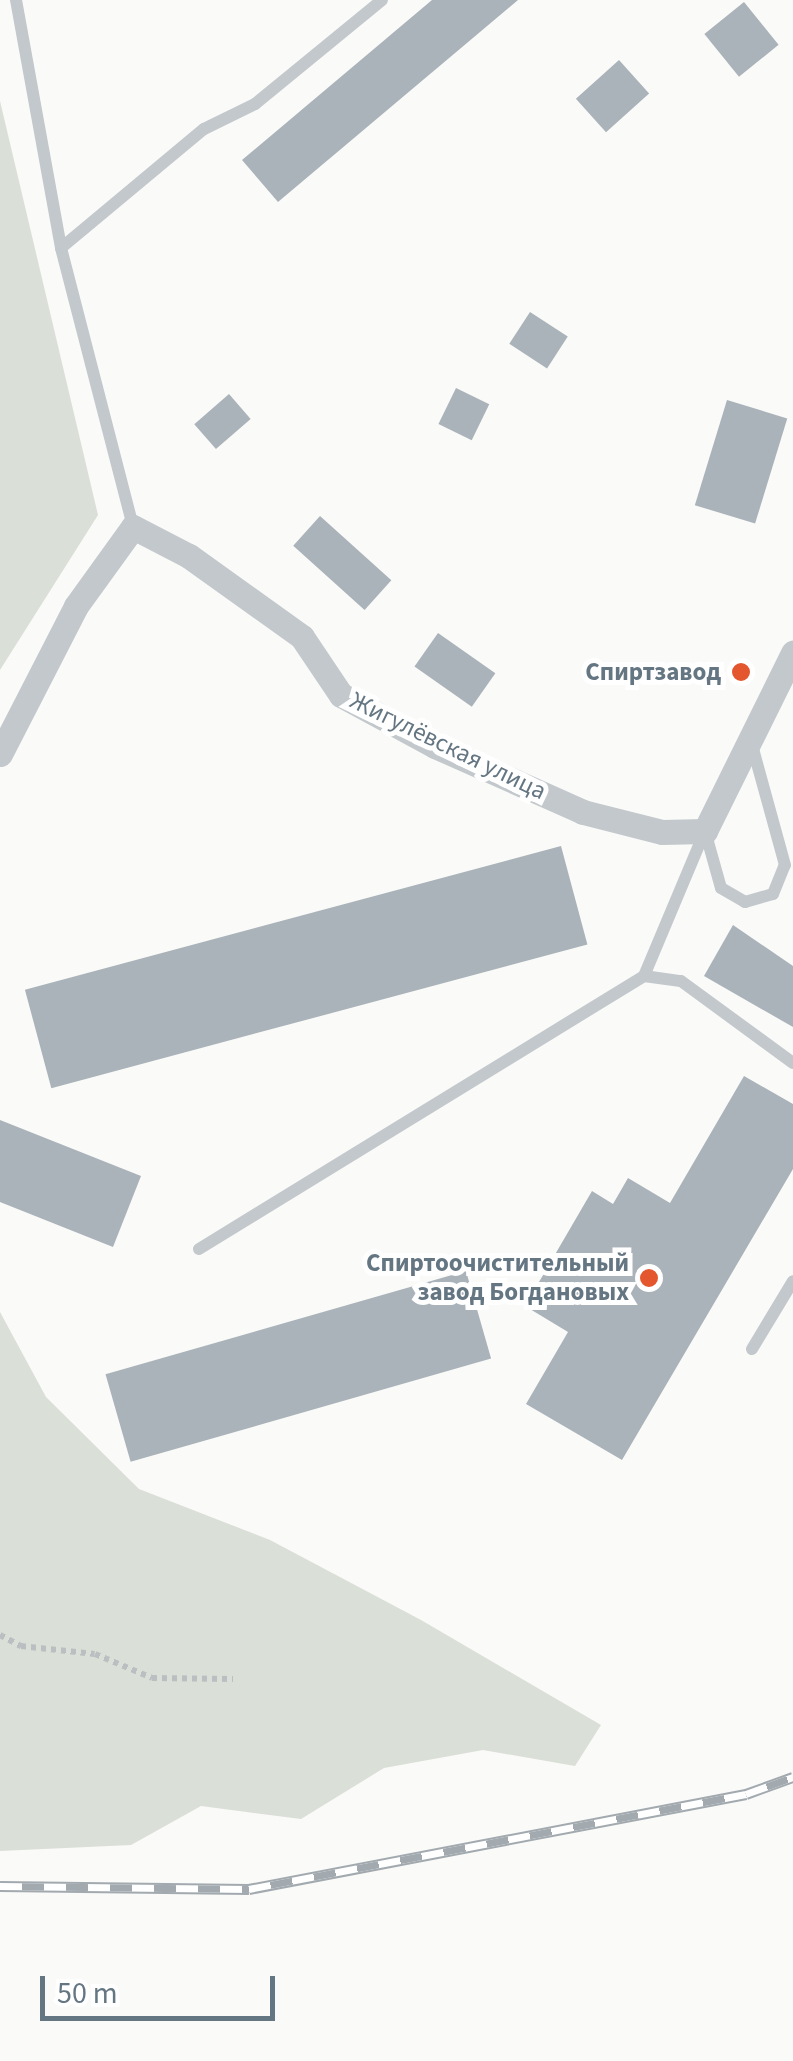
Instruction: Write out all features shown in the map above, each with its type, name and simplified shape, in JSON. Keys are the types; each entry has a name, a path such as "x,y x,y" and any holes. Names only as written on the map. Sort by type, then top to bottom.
{"street":[{"path":"0,754 76,606 134,526"},
{"name":"Жигулёвская улица","path":"134,526 188,556 302,637 342,695 434,746 582,812 662,832 705,831"},
{"path":"705,831 793,653"}],"lane":[{"path":"16,0 62,248 134,526"},
{"path":"62,248 204,129 255,104 382,0"},
{"path":"705,831 720,888 745,902 774,894 785,866 751,741"},
{"path":"199,1249 644,976 705,831"},
{"path":"644,976 680,981 793,1063"},
{"path":"752,1350 793,1281"}],"path":[{"path":"0,1634 21,1646 94,1654 152,1678 234,1679"}],"shaded area":[{"path":"0,101 98,515 0,670"},
{"path":"0,1312 46,1397 139,1489 270,1540 421,1620 601,1725 575,1766 483,1750 384,1768 301,1819 201,1806 131,1845 0,1851"}],"building":[{"path":"432,0 518,0 278,202 242,160"},
{"path":"744,2 779,45 739,77 704,34"},
{"path":"619,60 649,93 606,132 576,99"},
{"path":"530,312 568,337 547,368 509,344"},
{"path":"456,388 489,404 472,440 438,424"},
{"path":"229,394 251,419 216,449 194,424"},
{"path":"727,400 787,418 755,524 695,505"},
{"path":"320,516 391,580 365,610 293,546"},
{"path":"438,633 495,673 472,707 414,667"},
{"path":"561,846 587,945 51,1088 25,990"},
{"path":"733,925 793,966 793,1027 704,976"},
{"path":"744,1076 793,1104 793,1169 622,1460 526,1404 568,1332 525,1306 592,1191 613,1204 628,1178 670,1203"},
{"path":"0,1120 141,1176 113,1247 0,1202"},
{"path":"466,1271 491,1358 131,1462 106,1374"}],"railway":[{"path":"0,1886 249,1889 746,1794 793,1777"}],"place":[{"name":"Спиртзавод","path":"741,672"},
{"name":"Спиртоочистительный завод Богдановых","path":"649,1278"}]}
